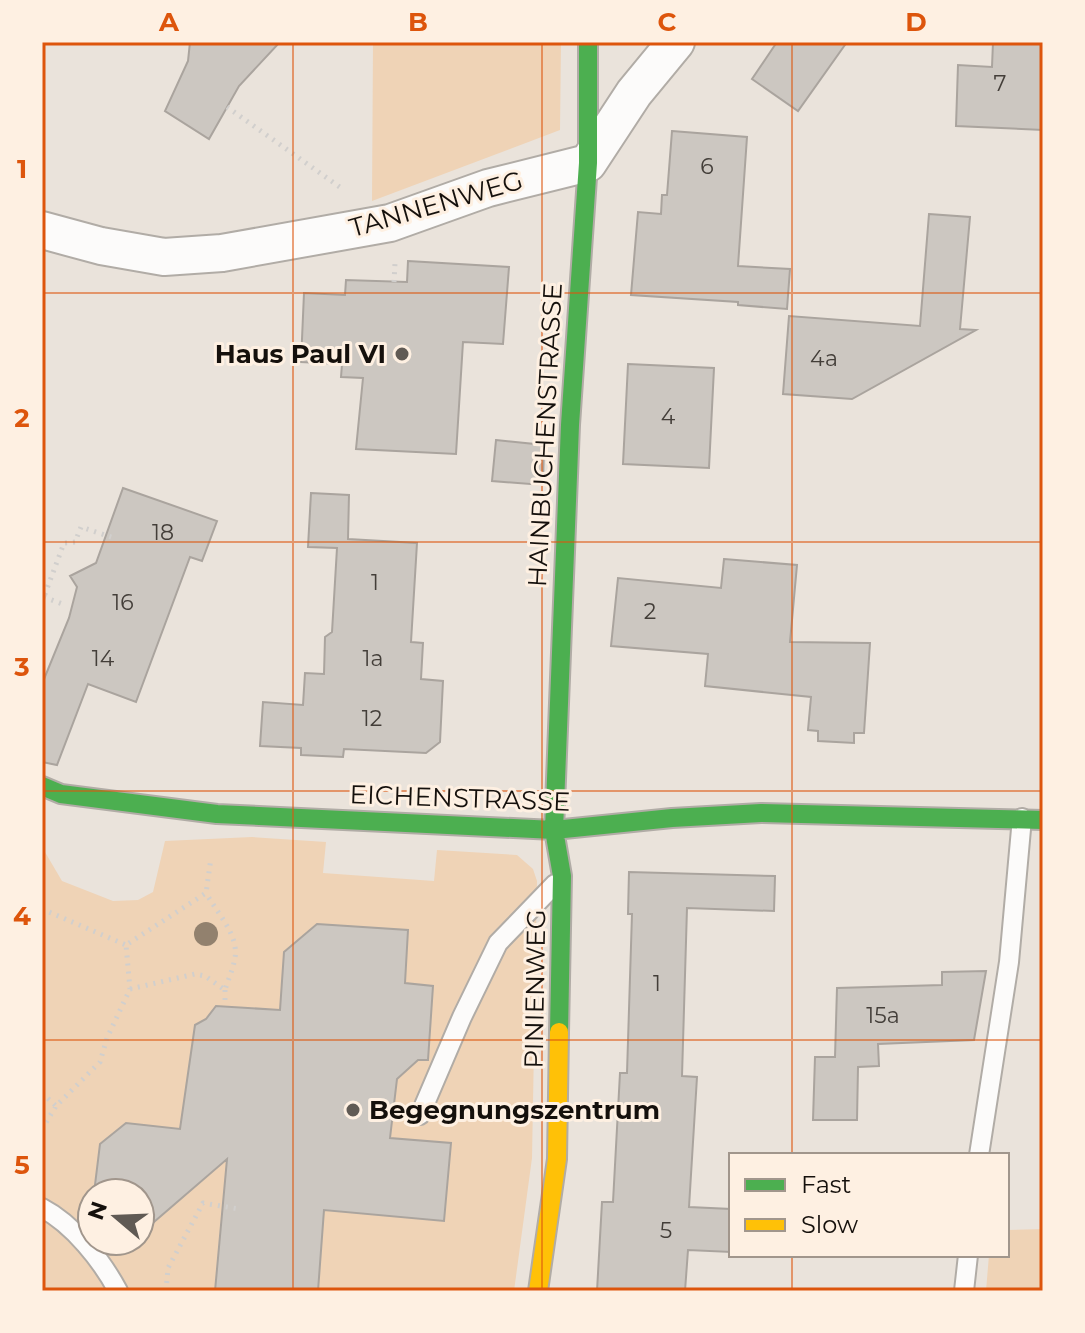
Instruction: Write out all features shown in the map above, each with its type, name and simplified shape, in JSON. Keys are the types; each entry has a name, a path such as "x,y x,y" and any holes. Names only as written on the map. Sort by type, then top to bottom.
{"street":[{"name":"HAINBUCHENSTRASSE","path":"554,830 570,425 588,163 588,42"},
{"path":"588,163 634,93 676,42"},
{"name":"TANNENWEG","path":"42,230 101,246 164,257 222,253 390,223 488,188 588,163"},
{"name":"EICHENSTRASSE","path":"42,786 61,794 217,814 554,830 761,813 1043,820"},
{"name":"PINIENWEG","path":"538,1291 557,1159 562,876 554,830"}],"lane":[{"path":"979,1153 1009,962 1022,818"},
{"path":"420,1115 498,943 562,876"},
{"path":"42,1208 80,1240 118,1291"},
{"path":"964,1291 968,1257"}],"path":[{"path":"227,107 390,223"},
{"path":"65,605 43,599 64,543 75,542 81,527 114,538"},
{"path":"217,814 206,893 234,936 236,956 225,990 225,1006"},
{"path":"126,945 206,893"},
{"path":"42,909 126,945"},
{"path":"42,1129 56,1106 100,1062 111,1026 130,989 126,945"},
{"path":"130,989 195,974 205,976 225,990"},
{"path":"42,1093 56,1106"},
{"path":"166,1291 168,1268 203,1203 239,1209"}],"shaded area":[{"path":"373,42 561,42 560,130 372,201"},
{"path":"252,837 326,842 323,873 434,881 437,850 517,855 533,869 537,881 532,1158 514,1291 42,1291 42,847 62,881 113,901 138,900 153,892 165,841"},
{"path":"1043,1229 1043,1291 986,1291 989,1257 1009,1257 1009,1230"}],"building":[{"path":"190,42 280,42 239,86 209,139 165,111 188,61"},
{"path":"777,42 847,42 798,111 752,79"},
{"path":"993,42 1043,42 1043,130 956,126 958,65 992,67"},
{"path":"672,131 747,137 738,266 790,269 787,309 738,305 738,302 631,295 638,212 661,214 662,195 667,195"},
{"path":"929,214 970,217 960,329 976,330 852,399 783,394 789,316 920,326"},
{"name":"Haus Paul VI","path":"408,261 509,267 503,344 463,342 456,454 356,449 363,378 341,377 342,364 301,362 304,293 345,295 346,280 407,282"},
{"path":"628,364 714,368 709,468 623,464"},
{"path":"496,440 544,445 543,485 492,481"},
{"path":"123,488 217,521 202,561 190,557 136,702 88,684 57,765 42,762 42,684 69,618 77,587 70,576 96,563"},
{"path":"311,493 349,495 348,539 417,543 411,642 423,643 421,679 443,681 440,742 426,753 344,749 343,757 301,755 301,748 260,746 263,702 303,705 305,673 324,674 325,637 332,632 337,548 308,547"},
{"path":"724,559 797,565 790,642 870,643 864,733 854,733 854,743 818,741 818,731 808,730 811,697 705,686 708,654 611,646 618,578 721,588"},
{"path":"629,872 775,876 774,911 687,908 682,1076 697,1077 689,1207 729,1209 729,1252 688,1250 685,1291 597,1291 602,1202 613,1202 620,1073 627,1073 632,914 628,914"},
{"path":"317,924 408,930 405,983 433,986 428,1060 418,1060 397,1079 390,1138 451,1143 444,1221 324,1210 318,1291 215,1291 227,1159 156,1220 156,1177 96,1177 100,1144 126,1123 180,1129 195,1025 206,1019 216,1006 280,1010 284,952"},
{"path":"986,971 974,1040 878,1044 879,1066 858,1067 857,1120 813,1120 815,1057 835,1057 837,988 942,985 942,972"}],"traffic: fast":[{"path":"559,1032 562,876 554,830 570,425 588,163 588,42"},
{"path":"42,786 61,794 217,814 554,830 761,813 1043,820"}],"traffic: slow":[{"path":"538,1291 557,1159 559,1032"}],"place":[{"name":"Haus Paul VI","path":"402,354"},
{"name":"Begegnungszentrum","path":"353,1110"}]}
